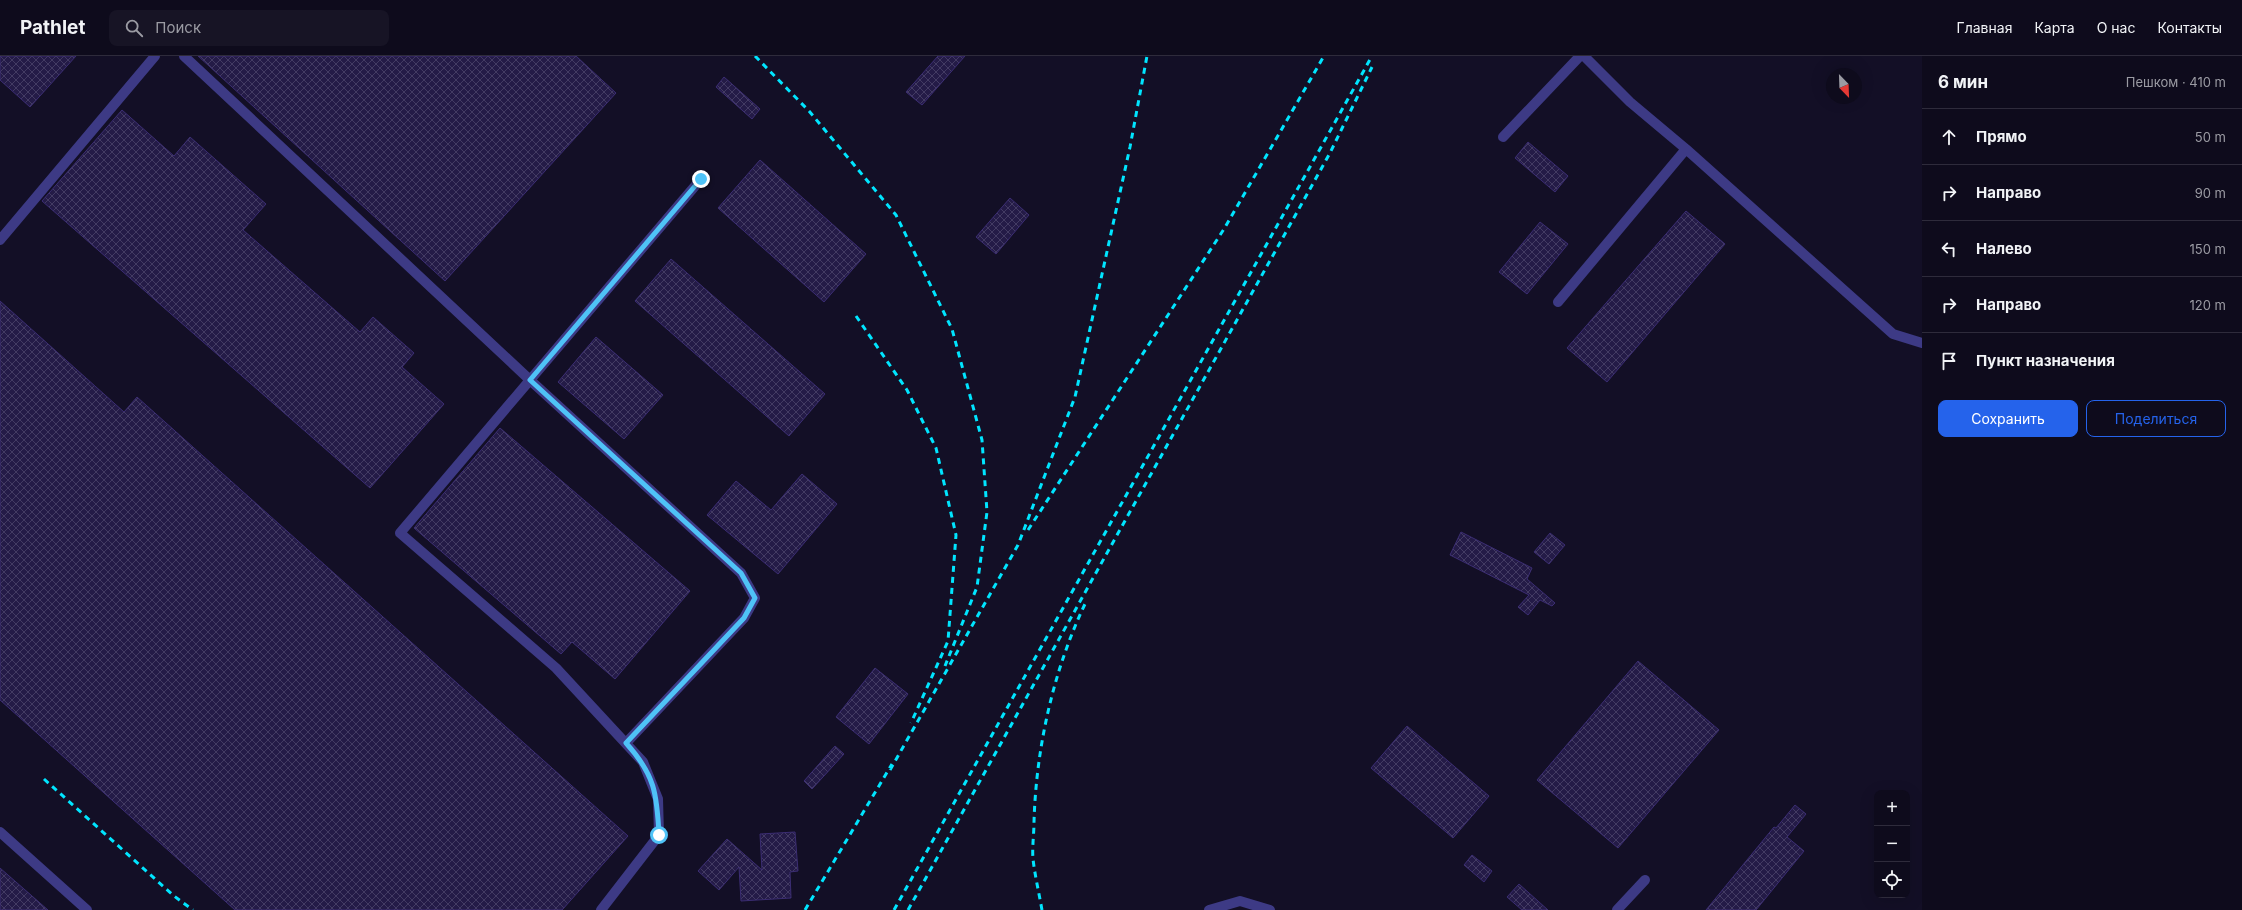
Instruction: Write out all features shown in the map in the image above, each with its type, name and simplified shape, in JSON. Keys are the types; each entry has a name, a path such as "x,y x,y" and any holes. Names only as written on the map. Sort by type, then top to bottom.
{"lane":[{"path":"0,240 155,56"},
{"path":"184,56 530,380 741,573 755,598 744,618 626,743"},
{"path":"1503,137 1580,56"},
{"path":"1584,56 1630,102 1686,149 1893,334 1922,343"},
{"path":"1558,302 1686,149"},
{"path":"601,910 659,835 658,799 642,762 556,668 400,533 701,179"},
{"path":"0,832 87,910"},
{"path":"1617,910 1645,880"},
{"path":"1209,910 1240,901 1270,910"}],"building":[{"path":"0,56 76,56 30,107 0,80"},
{"path":"198,56 576,56 616,93 445,281"},
{"path":"938,56 965,56 922,105 906,92"},
{"path":"724,77 760,109 752,119 716,87"},
{"path":"122,110 174,156 190,137 266,204 243,230 360,332 373,317 414,353 402,367 444,404 370,488 42,201"},
{"path":"1528,142 1568,176 1555,192 1515,158"},
{"path":"760,160 866,254 824,302 718,208"},
{"path":"1010,198 1029,215 996,254 976,237"},
{"path":"1686,211 1725,244 1607,382 1567,348"},
{"path":"1540,222 1568,244 1527,294 1499,272"},
{"path":"671,259 825,394 789,436 635,301"},
{"path":"0,301 124,412 137,397 628,836 562,910 235,910 0,700"},
{"path":"596,337 663,395 624,439 558,382"},
{"path":"500,428 690,591 615,679 572,642 561,654 414,528"},
{"path":"802,474 837,504 778,574 707,515 736,481 771,510"},
{"path":"1461,532 1532,568 1527,579 1555,603 1552,606 1540,600 1528,615 1518,607 1529,595 1450,555"},
{"path":"1550,533 1565,545 1549,564 1534,552"},
{"path":"1638,661 1719,730 1618,848 1537,780"},
{"path":"875,668 908,694 869,744 836,717"},
{"path":"1407,726 1489,796 1453,838 1371,768"},
{"path":"835,746 844,754 812,789 804,781"},
{"path":"1795,805 1806,814 1787,837 1804,851 1756,910 1706,910 1774,827 1776,828"},
{"path":"795,832 798,871 790,872 791,898 741,901 739,867 719,890 698,871 727,839 762,870 760,834"},
{"path":"1472,855 1492,871 1484,882 1464,865"},
{"path":"0,868 48,910 0,910"},
{"path":"1519,884 1548,910 1522,910 1507,897"}],"railway":[{"path":"755,56 809,111 896,215 952,329 982,440 987,512 977,587 945,666"},
{"path":"890,770 1018,545 1075,397 1130,147 1147,56"},
{"path":"1028,530 1224,229 1324,56"},
{"path":"894,910 1372,56"},
{"path":"908,910 1330,153 1372,67"},
{"path":"856,316 907,390 936,448 956,535 948,641 911,723"},
{"path":"1042,910 1033,854 1035,794 1038,767 1048,711 1055,683 1085,604"},
{"path":"805,910 892,764"},
{"path":"44,779 174,896 193,910"}],"route":[{"path":"659,835 658,799 642,762 626,743 744,618 755,598 741,573 530,380 701,179"}]}
